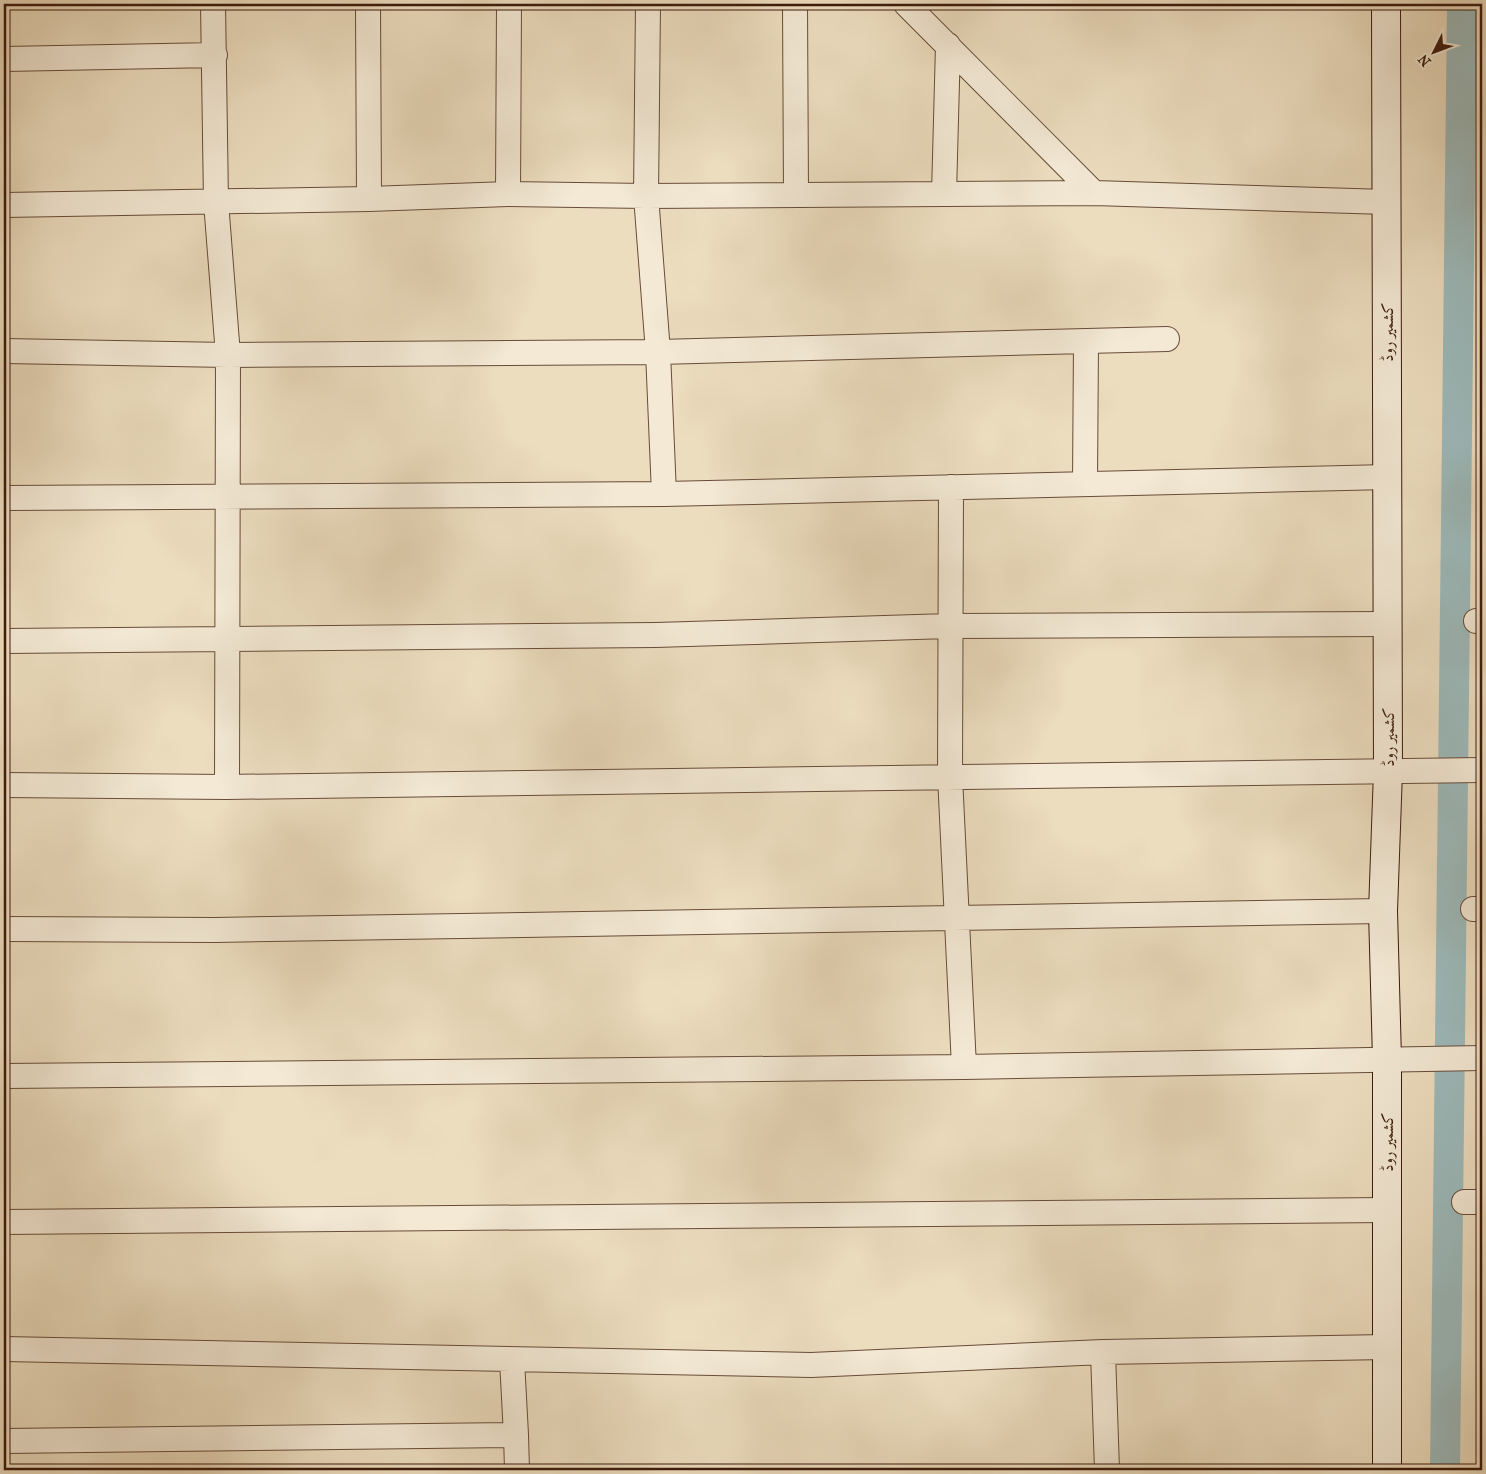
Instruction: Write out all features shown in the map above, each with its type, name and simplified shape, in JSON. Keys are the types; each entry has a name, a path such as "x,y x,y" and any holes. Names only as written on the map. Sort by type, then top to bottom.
{"main road":[{"name":"کشمیر روڈ","path":"1386,4 1389,771 1383,911 1388,1059 1387,1470"}],"street":[{"path":"214,4 216,202 228,355 227,787"},
{"path":"368,4 369,199"},
{"path":"508,194 509,4"},
{"path":"648,4 646,196 658,352 664,494"},
{"path":"795,4 796,195"},
{"path":"906,4 1094,193"},
{"path":"944,194 948,45"},
{"path":"4,58 215,55"},
{"path":"4,205 369,199 508,194 646,196 1094,193 1387,202"},
{"path":"4,351 228,355 658,352 1167,340"},
{"path":"1085,484 1086,341"},
{"path":"4,498 664,494 1388,476"},
{"path":"951,487 949,626 950,776 964,1067"},
{"path":"4,641 654,635 949,626 1388,624"},
{"path":"4,785 227,787 1482,770"},
{"path":"4,929 215,930 1383,911"},
{"path":"4,1076 964,1067 1482,1058"},
{"path":"4,1222 1387,1210"},
{"path":"4,1349 811,1365 1103,1352 1387,1347"},
{"path":"1103,1352 1107,1470"},
{"path":"512,1360 517,1470"},
{"path":"4,1441 516,1435"}],"waterway":[{"path":"1445,1470 1462,4"}]}
